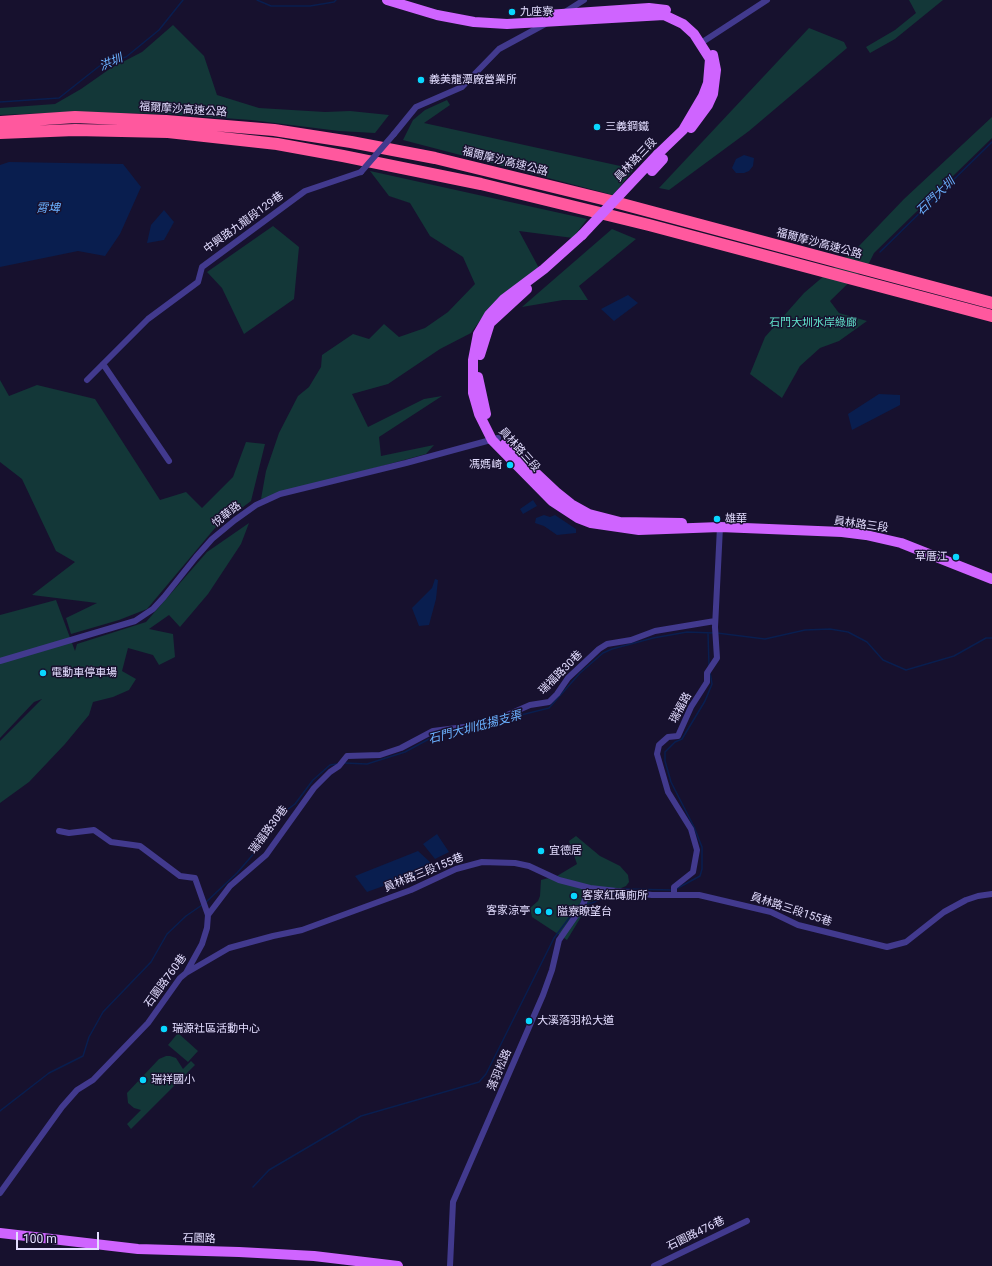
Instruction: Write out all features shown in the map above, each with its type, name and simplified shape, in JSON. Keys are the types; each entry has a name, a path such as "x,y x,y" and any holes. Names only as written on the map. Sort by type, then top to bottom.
{"highway":[{"name":"福爾摩沙高速公路","path":"0,122 75,117 166,121 274,130 351,142 434,158 604,199 992,303"},
{"name":"福爾摩沙高速公路","path":"0,133 75,130 168,132 276,144 336,154 496,187 649,225 992,316"}],"main road":[{"path":"387,0 437,15 474,22 507,24 558,17 649,8 667,11 687,20 703,41"},
{"path":"406,0 437,11 461,16 519,18 664,15 682,24 703,41"},
{"name":"員林路三段","path":"703,41 710,59 708,83 685,132 585,236 504,299 489,315 478,334 473,360 473,393 479,414 495,439 552,501 578,518 592,523 639,530 720,527 842,532 866,535 901,543 992,579"},
{"name":"石園路","path":"0,1233 138,1249 314,1256 398,1266"}],"street":[{"path":"558,17 584,0"},
{"path":"703,41 767,0"},
{"name":"中興路九龍段129巷","path":"87,380 148,320 198,282 202,267 305,191 361,172 416,107 462,87 499,49 558,17"},
{"path":"103,364 169,462"},
{"name":"悅華路","path":"0,661 135,621 153,609 212,539 256,505 280,494 495,439"},
{"name":"瑞福路","path":"674,891 693,872 696,850 691,830 668,792 657,754 659,745 668,737 678,736 691,707 706,682 710,668 717,658 715,621 720,527"},
{"name":"瑞福路30巷","path":"208,915 230,886 266,854 314,788 330,772 339,766 347,756 380,755 401,748 433,731 472,726 498,719 530,706 549,702 557,694 568,678 599,649 608,644 631,640 655,631 715,621"},
{"path":"59,831 69,833 94,830 112,842 140,846 180,876 194,878 208,915"},
{"name":"員林路三段155巷","path":"186,973 229,948 302,930 411,890 456,869 482,862 515,863 529,866 559,880 590,888 652,895 674,891 699,895 771,912 798,925 887,947 906,942 944,912 966,900 992,894"},
{"name":"落羽松路","path":"450,1266 453,1202 542,995 552,970 559,940 583,904 590,888"},
{"name":"石園路760巷","path":"0,1193 62,1107 77,1090 93,1080 148,1023 186,973 202,944 208,915"},
{"name":"石園路476巷","path":"654,1266 747,1221"}],"green space":[{"path":"909,0 943,0 895,39 870,53 866,47 895,30 916,13"},
{"path":"173,25 204,56 217,95 259,108 325,112 350,111 389,115 375,133 339,131 251,120 168,114 70,112 0,115 0,108 55,104 81,89 111,68 142,52"},
{"path":"809,28 844,42 847,48 749,131 669,190 659,188"},
{"path":"447,100 450,105 424,123 634,169 613,195 403,140 413,120 425,110"},
{"name":"石門大圳水岸綠廊","path":"992,117 992,138 874,253 869,263 830,301 839,313 867,321 839,341 820,348 800,366 782,398 750,374 765,337 804,293 859,246 904,199"},
{"path":"370,171 587,219 573,238 519,231 540,270 481,319 471,333 440,349 388,384 352,394 368,427 424,399 442,396 379,437 381,456 434,445 426,454 261,499 266,471 279,433 298,396 309,387 321,367 322,355 353,334 369,339 384,324 399,337 425,328 448,312 475,284 463,257 430,236 410,203 389,196"},
{"path":"273,226 299,247 294,299 244,334 222,288 207,272"},
{"path":"612,229 636,239 579,286 588,300 563,300 522,307"},
{"path":"0,380 9,396 37,385 95,399 160,500 186,492 202,508 233,477 246,442 265,444 251,501 215,528 147,609 119,620 71,634 66,618 97,603 32,595 75,562 56,551 22,479 0,462"},
{"path":"249,523 241,544 208,594 180,627 169,615 149,629 173,634 175,657 159,665 153,655 128,648 122,671 136,679 129,690 113,697 93,702 89,715 65,744 29,782 0,803 0,741 42,699 34,702 0,738 0,615 56,600 75,651 77,644 146,622 207,552"},
{"path":"576,836 600,856 620,866 628,875 629,882 626,886 590,902 567,940 532,917 530,908 538,901 540,896 541,880 557,876 577,864 569,841"},
{"path":"178,1033 198,1051 188,1062 168,1045"},
{"path":"166,1056 176,1058 183,1069 191,1061 195,1065 131,1129 127,1124 141,1110 134,1108 128,1103 127,1093 159,1059"}],"water":[{"path":"744,155 754,158 753,166 749,171 744,173 736,173 732,168 736,159"},
{"name":"霄埤","path":"9,162 123,164 141,187 120,234 105,256 78,251 0,267 0,165"},
{"path":"164,210 174,222 164,240 147,243 151,225"},
{"path":"628,295 638,303 614,321 601,309"},
{"path":"879,394 900,395 900,405 852,430 848,414"},
{"path":"533,500 537,506 523,514 520,509"},
{"path":"544,515 550,517 555,515 576,529 576,533 557,535 544,526 535,523 536,518"},
{"path":"435,579 438,580 436,599 429,625 419,626 412,608 432,588"},
{"path":"437,834 449,852 435,859 423,844"},
{"path":"418,851 430,862 430,869 367,892 355,876"}],"waterway":[{"name":"洪圳","path":"0,102 59,98 102,64 126,57 159,30 183,0"},
{"name":"洪圳","path":"257,0 271,6 310,6 334,2 336,0"},
{"name":"石門大圳","path":"880,252 992,142"},
{"name":"石門大圳低揚支渠","path":"717,633 765,639 805,630 830,629 848,632 867,642 883,660 906,670 954,656 986,638 992,638"},
{"name":"石門大圳低揚支渠","path":"509,718 549,708 580,673 603,653 612,649 653,638 687,632 714,633"},
{"path":"708,633 709,666"},
{"path":"676,889 700,876 702,869 702,847 694,827 671,782 665,761 665,752 675,742 682,739 705,701 712,684 710,672"},
{"name":"石門大圳低揚支渠","path":"345,763 367,764 405,752 429,739 464,730"},
{"name":"石門大圳低揚支渠","path":"205,903 237,873 256,851 276,818 295,804 313,780 330,765 337,764"},
{"path":"625,889 673,890"},
{"path":"585,904 592,903 614,894"},
{"path":"253,1187 269,1170 361,1116 479,1082 486,1074 554,938 579,905 582,904"},
{"name":"石門大圳低揚支渠","path":"0,1111 49,1073 83,1056 89,1037 103,1012 151,962 167,934 186,916 202,905"}],"place":[{"name":"九座寮","path":"512,12"},
{"name":"義美龍潭廠營業所","path":"421,80"},
{"name":"三義鋼鐵","path":"597,127"},
{"name":"馮媽崎","path":"510,465"},
{"name":"雄華","path":"717,519"},
{"name":"草厝江","path":"956,557"},
{"name":"電動車停車場","path":"43,673"},
{"name":"宜德居","path":"541,851"},
{"name":"客家紅磚廁所","path":"574,896"},
{"name":"客家涼亭","path":"538,911"},
{"name":"隘寮瞭望台","path":"549,912"},
{"name":"大溪落羽松大道","path":"529,1021"},
{"name":"瑞源社區活動中心","path":"164,1029"},
{"name":"瑞祥國小","path":"143,1080"}]}
